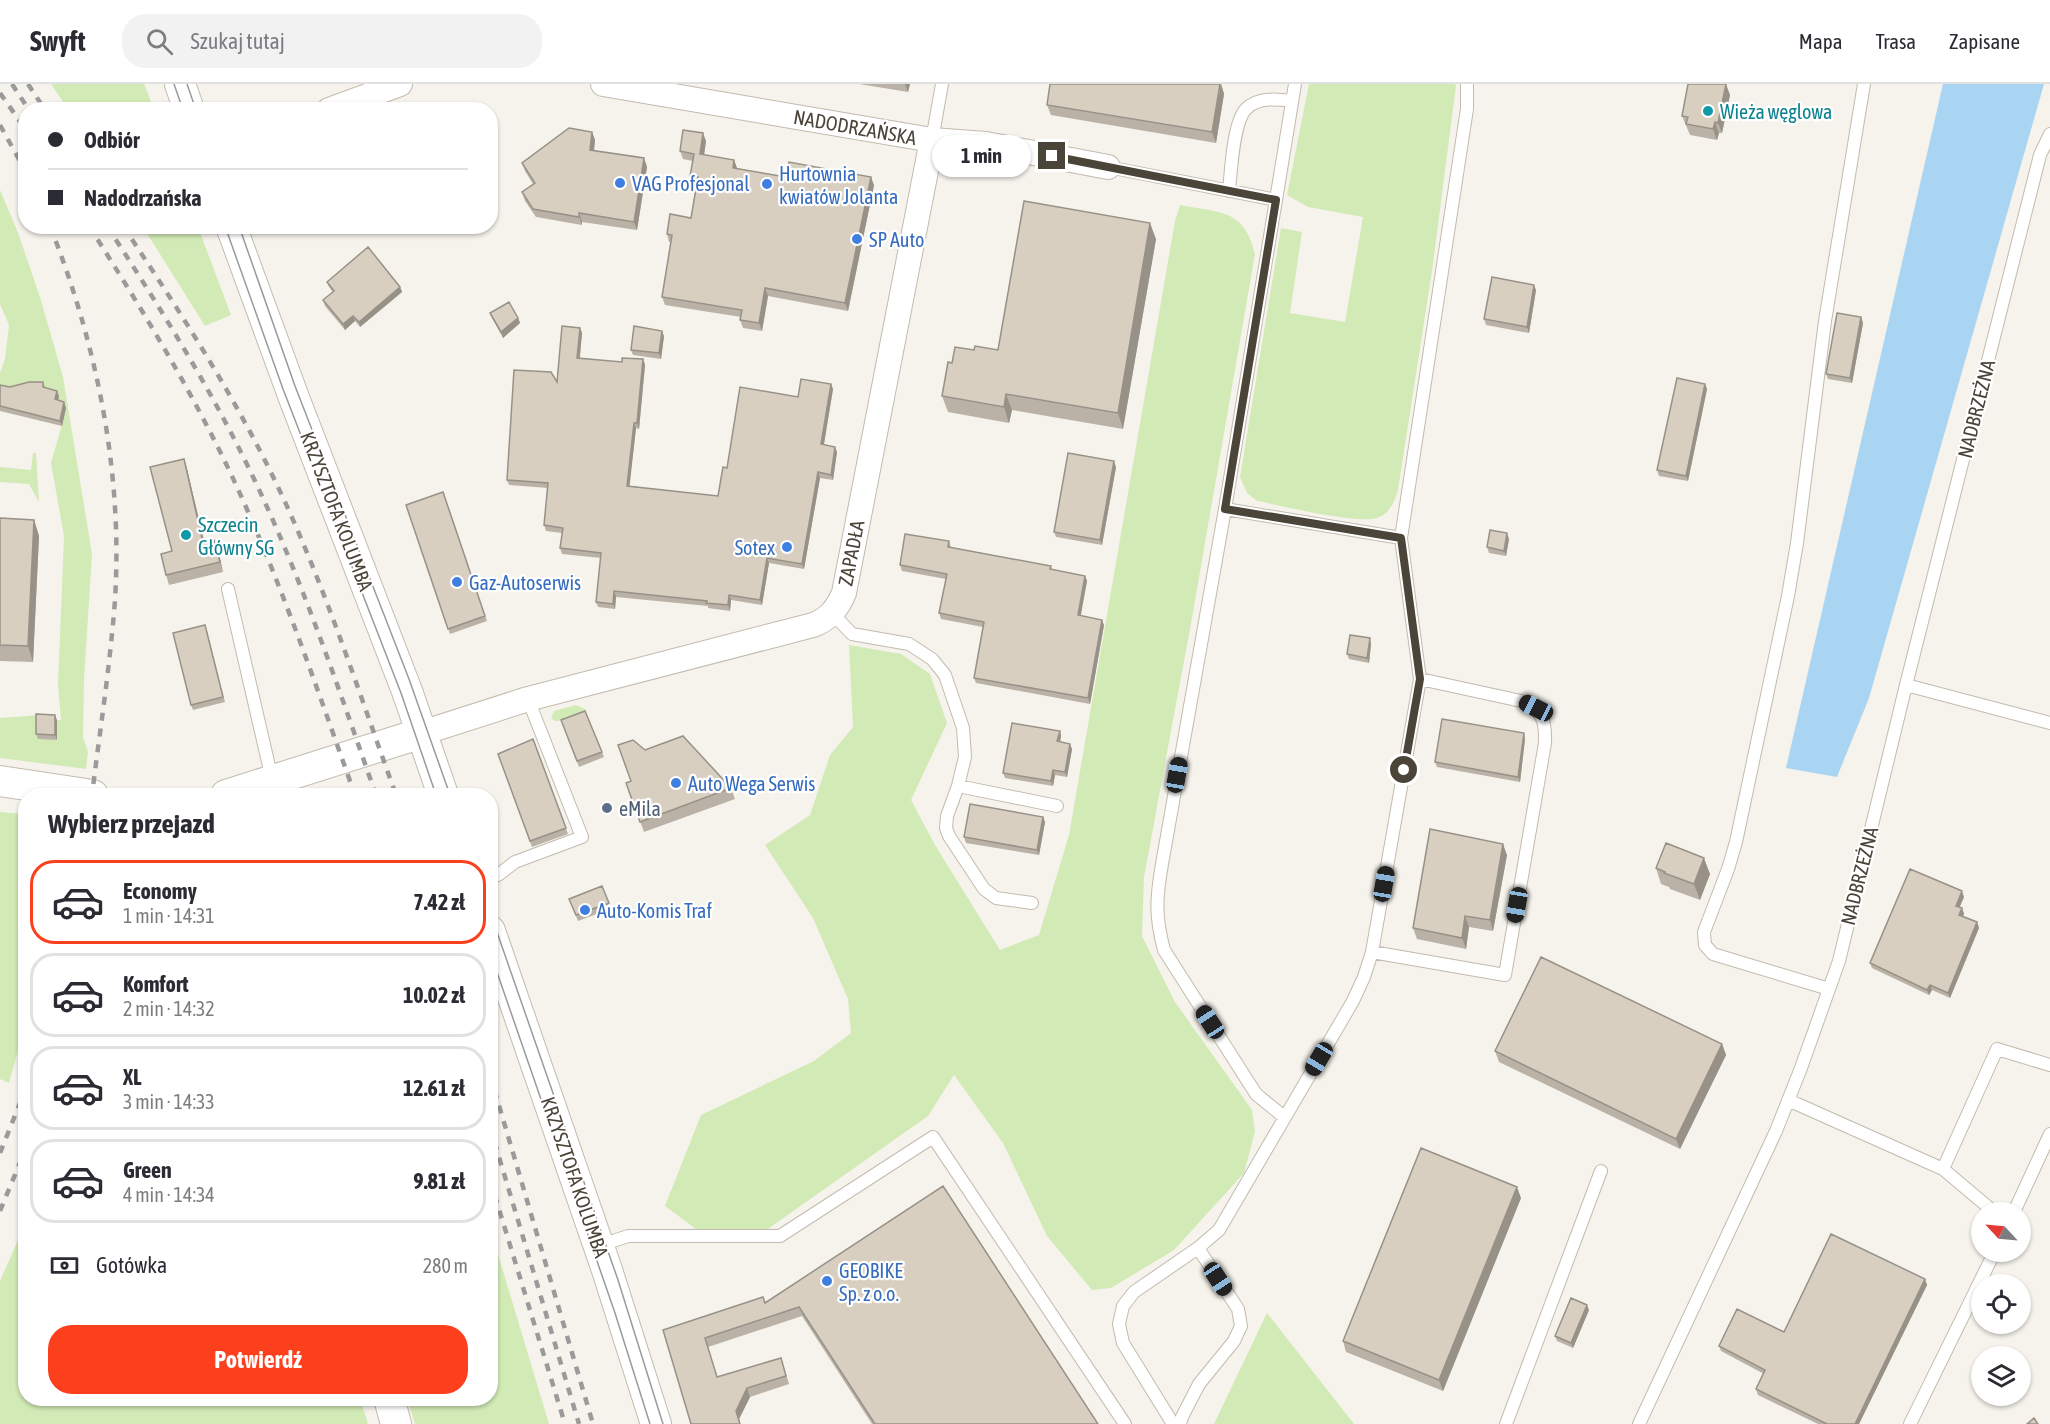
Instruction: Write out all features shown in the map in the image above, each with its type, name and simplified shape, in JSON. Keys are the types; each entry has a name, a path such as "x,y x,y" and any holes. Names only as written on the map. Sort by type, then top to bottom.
{"street":[{"path":"180,84 186,102"},
{"path":"350,102 398,84"},
{"name":"NADODRZAŃSKA","path":"603,84 932,140 986,144 1108,167"},
{"name":"ZAPADŁA","path":"832,613 844,593 932,140"},
{"name":"KRZYSZTOFA KOLUMBA","path":"234,234 441,788"},
{"path":"246,788 528,699 813,625 823,621 832,613"},
{"path":"0,782 43,788"},
{"name":"KRZYSZTOFA KOLUMBA","path":"498,954 599,1246 656,1424"},
{"path":"391,1406 396,1424"}],"lane":[{"path":"932,140 942,84"},
{"path":"1284,1117 1256,1094 1164,950 1157,922 1157,893 1225,509 1295,84"},
{"path":"1173,1424 1123,1343 1119,1324 1123,1306 1134,1292 1198,1248 1219,1230 1229,1216 1284,1117 1353,1001 1372,952 1420,679 1401,538 1467,109 1467,84"},
{"path":"1829,989 1713,954 1705,945 1704,932 1736,842 1788,596 1797,543 1825,321 1864,84"},
{"path":"1229,191 1237,129 1246,108 1258,101 1274,99 1292,101"},
{"name":"NADBRZEŻNA","path":"1639,1424 1776,1131 1839,961 2040,155 2050,134"},
{"path":"1108,167 1276,200"},
{"path":"1225,509 1401,538"},
{"path":"228,589 272,779"},
{"path":"832,613 852,634 909,644 932,659 945,675 963,728 965,757 947,816 946,828 949,836 984,889 996,898 1032,903"},
{"path":"1372,952 1505,975 1546,727 1536,708 1521,701 1420,679"},
{"path":"1906,685 2050,723"},
{"path":"498,875 515,862 582,837 528,699"},
{"path":"958,786 1057,806"},
{"path":"1944,1168 1997,1049 2050,1065"},
{"path":"1788,1100 1944,1168 1983,1202"},
{"path":"2019,1202 2050,1134"},
{"path":"599,1246 628,1236 780,1236 933,1137 1125,1424"},
{"path":"1506,1424 1601,1171"},
{"path":"1180,1424 1199,1384 1234,1341 1241,1326 1238,1309 1198,1248"},
{"path":"1910,1424 1990,1262"}],"green space":[{"path":"51,84 144,84 151,102 63,102"},
{"path":"1309,84 1455,84 1456,86 1432,271 1398,490 1388,511 1377,518 1336,517 1257,501 1247,493 1240,477 1281,228 1302,232 1290,313 1345,322 1363,217 1308,207 1287,195"},
{"path":"0,190 17,230 40,297 63,377 92,554 84,679 83,737 88,752 86,769 0,758 0,718 41,715 57,740 57,720 61,720 58,685 64,536 51,463 65,414 0,390 0,373 5,359 9,325 0,304"},
{"path":"1180,205 1218,212 1237,220 1250,239 1255,254 1192,618 1144,877 1142,936 1175,1002 1252,1110 1255,1131 1244,1173 1174,1250 1111,1288 1092,1290 1047,1236 1003,1143 954,1075 928,1116 765,1231 700,1232 665,1206 701,1115 814,1061 851,1033 848,999 813,918 765,845 810,815 830,755 853,727 849,645 901,654 930,674 947,723 911,800 935,845 1000,950 1039,935 1069,835 1175,221"},
{"path":"147,234 201,234 231,315 205,326"},
{"path":"33,453 36,453 39,502 29,484 0,482 0,467 31,470"},
{"path":"576,705 586,711 571,720 555,721 551,718 554,711"},
{"path":"0,812 18,813 18,1051 9,1083 0,1079"},
{"path":"18,1240 18,1406 362,1406 368,1424 0,1424 0,1281"},
{"path":"498,1254 549,1424 415,1424 409,1406 498,1406"},
{"path":"1267,1313 1354,1424 1214,1424"}],"water":[{"path":"1943,84 2044,84 1869,698 1837,777 1786,768"}],"building":[{"path":"1050,84 1220,84 1212,132 1047,105"},
{"name":"Wieża węglowa","path":"1688,84 1726,84 1718,123 1715,122 1713,129 1686,124 1688,117 1682,116"},
{"path":"569,128 592,132 590,150 644,158 634,222 579,213 579,217 533,209 522,192 535,183 522,163"},
{"path":"683,130 703,133 700,154 734,160 733,168 786,177 789,162 871,177 845,303 765,288 759,323 740,320 742,310 662,297 672,235 667,234 670,214 691,218 698,177 690,176 694,154 680,151"},
{"path":"1024,201 1150,223 1118,413 1006,394 1004,407 942,396 948,362 952,363 955,347 974,350 975,346 998,350"},
{"path":"368,247 400,287 359,322 353,316 343,324 323,300 334,291 327,282"},
{"path":"1492,277 1534,285 1527,327 1484,319"},
{"path":"509,302 518,318 501,332 490,313"},
{"path":"1837,313 1861,317 1850,378 1826,374"},
{"path":"562,326 580,328 577,358 622,362 622,358 643,359 637,423 634,423 627,486 718,496 723,467 727,468 740,387 798,397 801,379 831,384 821,444 835,447 831,475 818,472 802,564 767,558 760,600 729,595 728,605 614,591 613,604 596,602 601,553 560,548 563,528 544,525 548,483 507,480 514,370 551,372 557,382"},
{"path":"634,326 662,331 659,353 631,350"},
{"path":"1677,378 1705,384 1686,476 1657,470"},
{"path":"29,382 43,382 43,387 57,391 55,399 64,402 60,421 0,406 0,385 10,387"},
{"path":"1068,453 1114,461 1100,540 1054,532"},
{"name":"Szczecin Główny SG","path":"184,459 203,543 214,540 220,562 166,575 161,554 172,551 150,467"},
{"path":"443,492 485,616 448,629 406,505"},
{"path":"0,518 34,520 28,646 0,645"},
{"path":"1490,530 1507,533 1504,551 1487,547"},
{"path":"905,534 949,541 948,547 1051,566 1050,569 1085,576 1078,615 1102,620 1088,698 974,678 984,622 939,613 947,574 900,565"},
{"path":"205,625 223,697 191,705 173,633"},
{"path":"1350,635 1370,638 1367,658 1347,654"},
{"path":"585,711 602,752 577,761 561,720"},
{"path":"36,714 55,715 55,735 36,734"},
{"path":"1442,719 1524,733 1518,777 1435,762"},
{"path":"1012,723 1060,731 1057,741 1070,744 1065,772 1053,770 1051,781 1003,773"},
{"name":"Auto Wega Serwis","path":"683,736 731,788 640,822 626,783 631,781 618,745 633,740 645,750"},
{"path":"533,739 566,828 530,841 498,754"},
{"path":"970,804 1043,817 1037,850 964,837"},
{"path":"1430,829 1503,844 1490,920 1465,916 1462,938 1413,928"},
{"path":"1666,843 1704,858 1694,884 1656,868"},
{"path":"1910,869 1962,891 1956,906 1962,908 1959,915 1977,922 1948,993 1930,985 1927,990 1870,963"},
{"path":"602,886 609,903 576,915 569,899"},
{"path":"1541,957 1722,1044 1676,1139 1495,1051"},
{"path":"1421,1148 1517,1187 1439,1380 1343,1341"},
{"path":"943,1186 1098,1424 875,1424 799,1307 705,1338 717,1377 781,1358 786,1376 747,1388 736,1411 740,1424 691,1424 663,1330 763,1297 765,1303"},
{"path":"1831,1234 1925,1279 1855,1424 1827,1424 1756,1389 1765,1370 1719,1346 1737,1309 1784,1332"},
{"path":"1571,1298 1587,1305 1571,1343 1555,1336"},
{"path":"2034,1418 2038,1424 2027,1424"}],"tram line":[{"path":"174,84 180,102"},
{"path":"187,84 193,102"},
{"path":"228,234 283,389 401,693 434,788"},
{"path":"242,234 295,386 409,679 448,788"},
{"path":"498,935 618,1280 663,1424"},
{"path":"498,975 615,1313 650,1424"}],"railway":[{"path":"12,84 24,102"},
{"path":"28,84 40,102"},
{"path":"0,93 18,119"},
{"path":"0,125 18,158"},
{"path":"53,234 67,271 93,363 103,410 115,505 115,600 93,788"},
{"path":"94,234 163,347 230,472 281,591 352,788"},
{"path":"112,234 186,351 255,481 305,597 374,788"},
{"path":"128,234 213,366 272,475 319,583 394,788"},
{"path":"498,1102 593,1424"},
{"path":"0,1153 18,1108"},
{"path":"498,1154 579,1424"},
{"path":"0,1211 18,1167"},
{"path":"498,1206 565,1424"}],"place":[{"name":"Wieża węglowa","path":"1708,111"},
{"name":"VAG Profesjonal","path":"620,183"},
{"name":"Hurtownia kwiatów Jolanta","path":"767,184"},
{"name":"SP Auto","path":"857,239"},
{"name":"Szczecin Główny SG","path":"186,535"},
{"name":"Sotex","path":"787,547"},
{"name":"Gaz-Autoserwis","path":"457,582"},
{"name":"Auto Wega Serwis","path":"676,783"},
{"name":"eMila","path":"607,808"},
{"name":"Auto-Komis Traf","path":"585,910"},
{"name":"GEOBIKE Sp. z o.o.","path":"827,1281"}],"route":[{"path":"1052,156 1276,200 1225,509 1401,538 1420,679 1404,770"}]}
